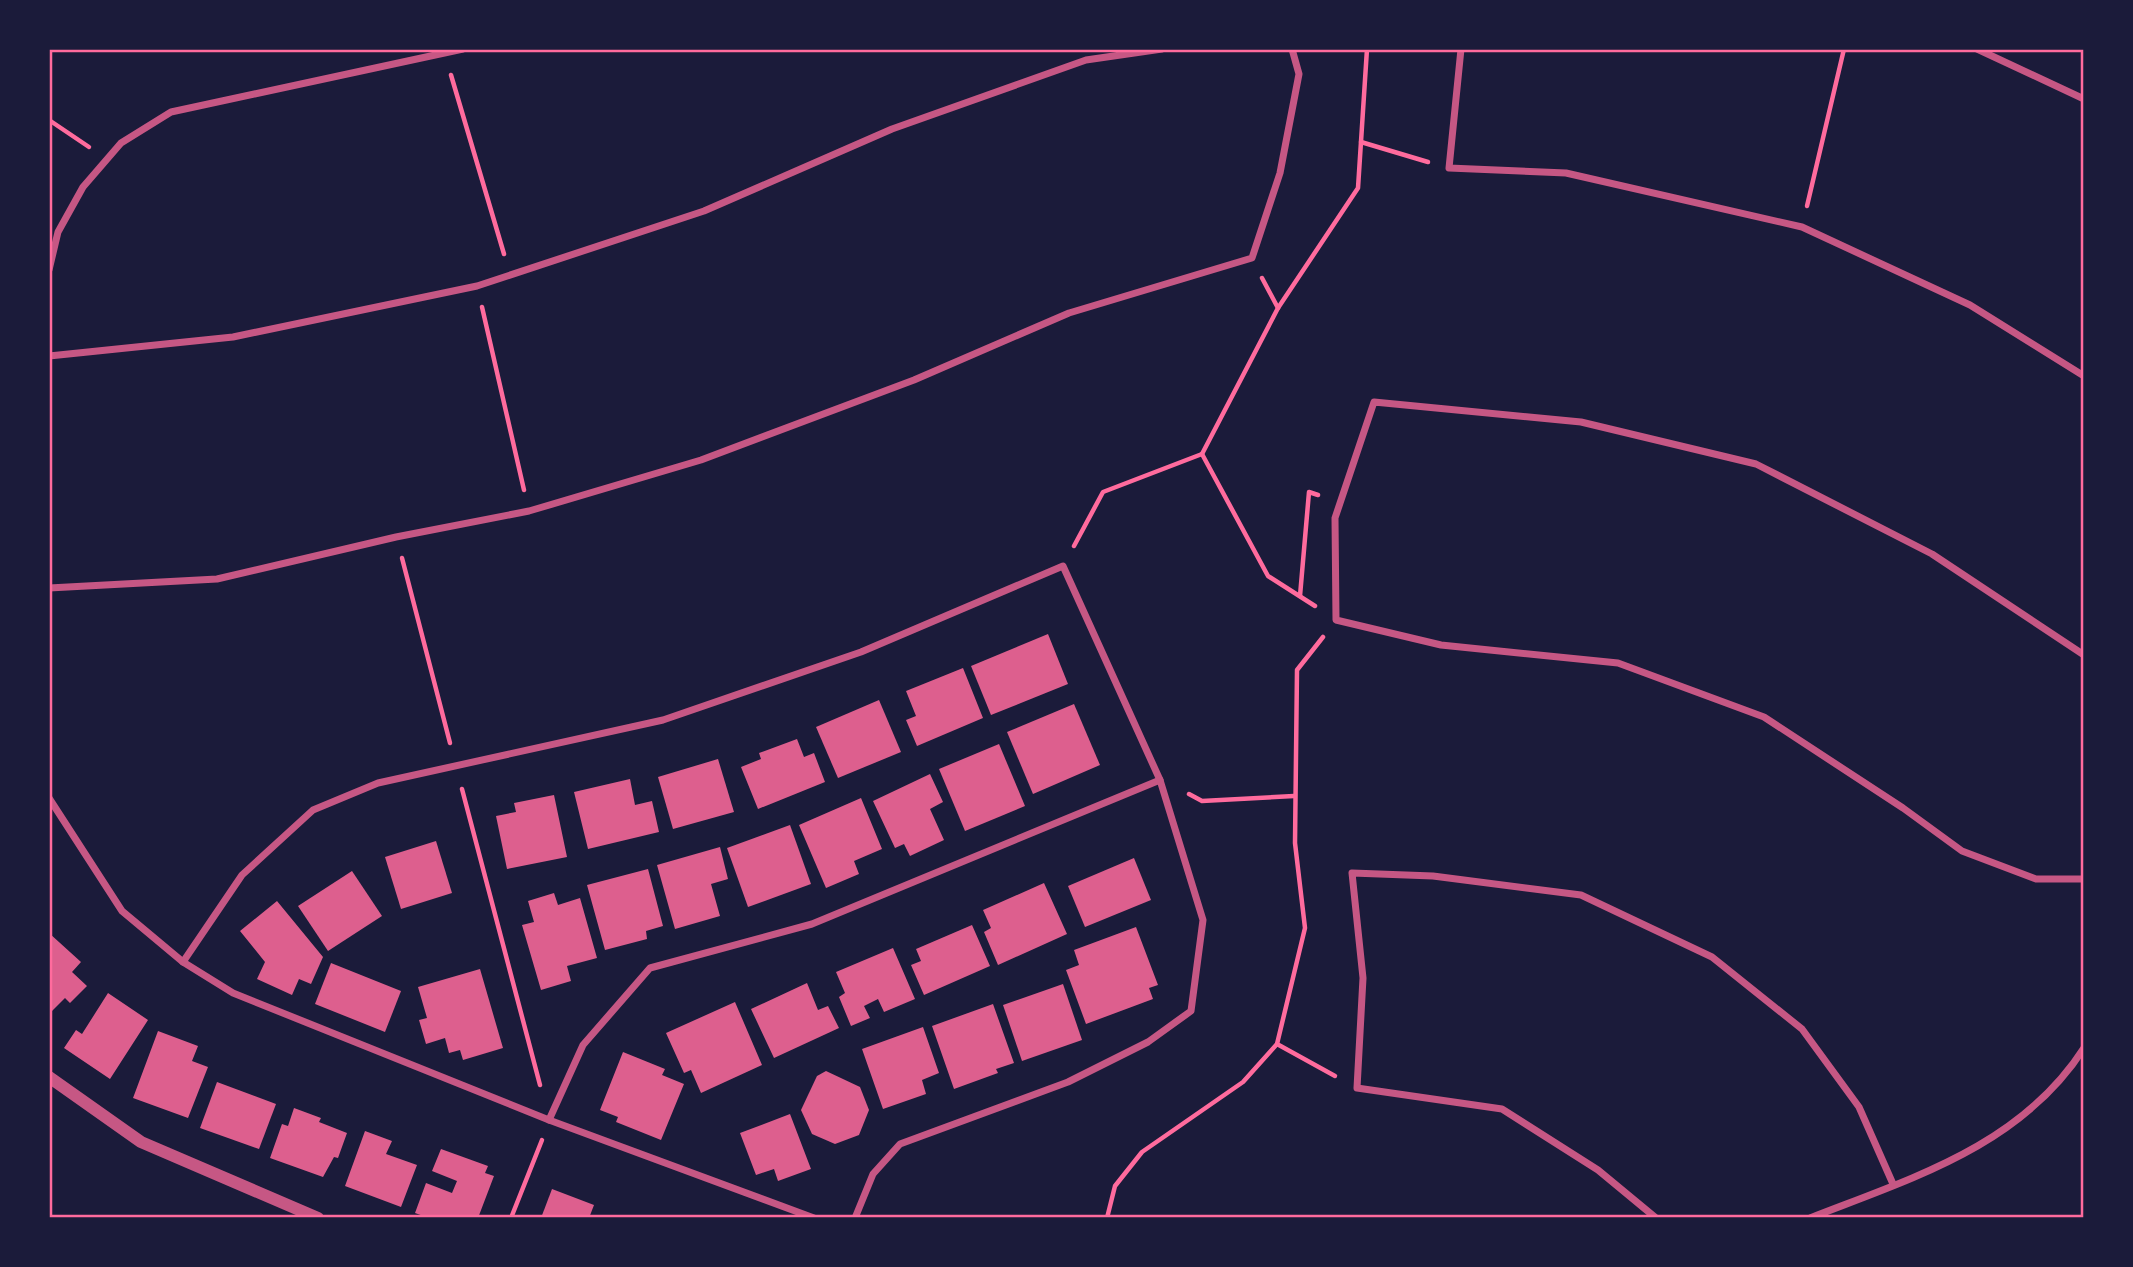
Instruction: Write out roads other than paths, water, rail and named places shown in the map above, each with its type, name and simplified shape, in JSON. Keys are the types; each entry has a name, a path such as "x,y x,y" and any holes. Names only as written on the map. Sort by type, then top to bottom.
{"street":[{"path":"49,270 58,232 83,187 121,144 171,112 463,49"},
{"path":"49,356 233,337 477,286 704,211 892,129 1086,60 1162,49"},
{"path":"49,588 217,579 396,537 529,511 701,460 914,380 1069,313 1252,258 1280,173 1299,74 1292,49"},
{"path":"1461,49 1449,169 1566,173 1802,227 1970,305 2084,376"},
{"path":"1977,49 2084,99"},
{"path":"2084,655 1932,554 1756,464 1581,422 1374,402 1335,518 1336,620 1441,645 1618,663 1764,718 1903,808 1962,851 2036,879 2084,879"},
{"path":"183,962 243,875 313,810 378,783 663,720 861,652 1063,566 1160,780 1203,920 1191,1011 1148,1042 1068,1083 900,1144 873,1174 855,1218"},
{"path":"549,1121 583,1045 650,968 812,923 1160,780"},
{"path":"49,798 122,911 183,962 233,993 549,1121 814,1218"},
{"path":"1656,1218 1598,1170 1502,1109 1357,1088 1363,978 1352,873 1433,876 1581,895 1712,957 1802,1029 1859,1107 1893,1184"},
{"path":"1810,1218 1970,1153 2015,1124 2066,1076 2084,1048"},
{"path":"49,1077 141,1142 318,1218"}]}
